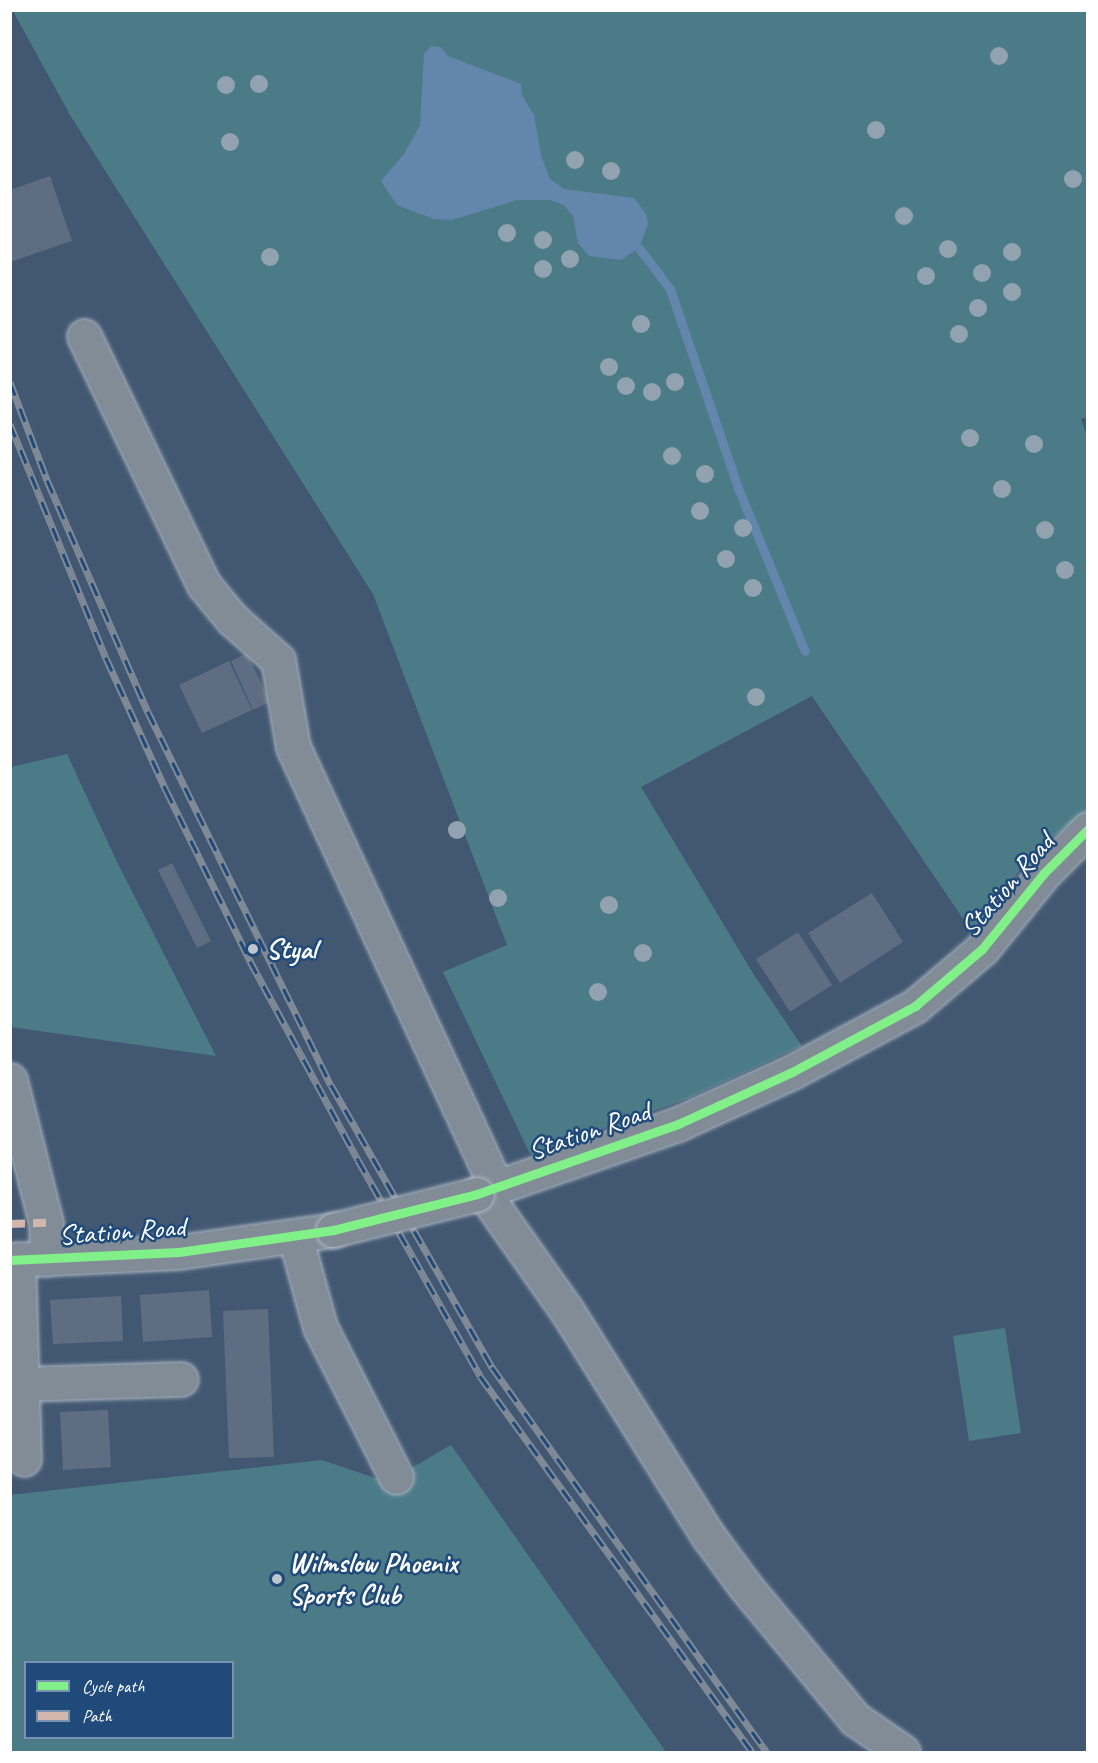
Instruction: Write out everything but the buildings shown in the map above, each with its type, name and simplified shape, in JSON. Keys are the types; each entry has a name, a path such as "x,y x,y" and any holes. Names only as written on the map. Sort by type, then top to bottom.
{"street":[{"path":"84,336 204,585 232,619 278,660 293,747 486,1191 567,1311 709,1537 752,1595 855,1719 903,1752"},
{"name":"Station Road","path":"25,1259 179,1252 333,1230 486,1191 678,1124 802,1067 915,1006 982,949 1044,873 1088,830"},
{"path":"10,1080 46,1223 25,1259 21,1384 24,1459"},
{"path":"295,1236 320,1327 396,1477"},
{"path":"21,1384 181,1379"}],"green space":[{"path":"13,11 1087,11 1088,417 1081,419 1088,439 1087,812 1035,850 972,932 812,696 641,787 754,975 802,1046 687,1099 530,1154 443,972 507,945 373,594 70,115"},
{"path":"67,754 117,862 216,1056 11,1027 11,767"},
{"path":"1005,1328 1021,1433 969,1441 953,1336"},
{"name":"Wilmslow Phoenix Sports Club","path":"451,1445 666,1752 11,1752 10,1495 322,1460 387,1482"}],"water":[{"path":"431,46 441,47 448,56 521,84 522,95 534,115 541,155 550,179 564,189 634,198 646,214 648,224 639,248 621,260 589,256 578,243 573,216 564,205 550,200 517,200 452,220 434,219 397,205 381,181 404,154 420,125 424,54"}],"waterway":[{"path":"639,248 670,289 738,488 805,651"}],"railway":[{"path":"10,382 47,480 148,712 331,1085 492,1367 767,1752"},
{"path":"10,424 106,658 166,790 250,961 358,1160 480,1376 752,1752"}],"marked path":[{"path":"10,1224 46,1223"}],"cycle path":[{"path":"10,1260 179,1252 333,1230 477,1194 678,1124 792,1072 915,1006 982,949 1044,873 1088,829"}],"place":[{"name":"Styal","path":"253,949"},
{"name":"Wilmslow Phoenix Sports Club","path":"277,1579"}]}
